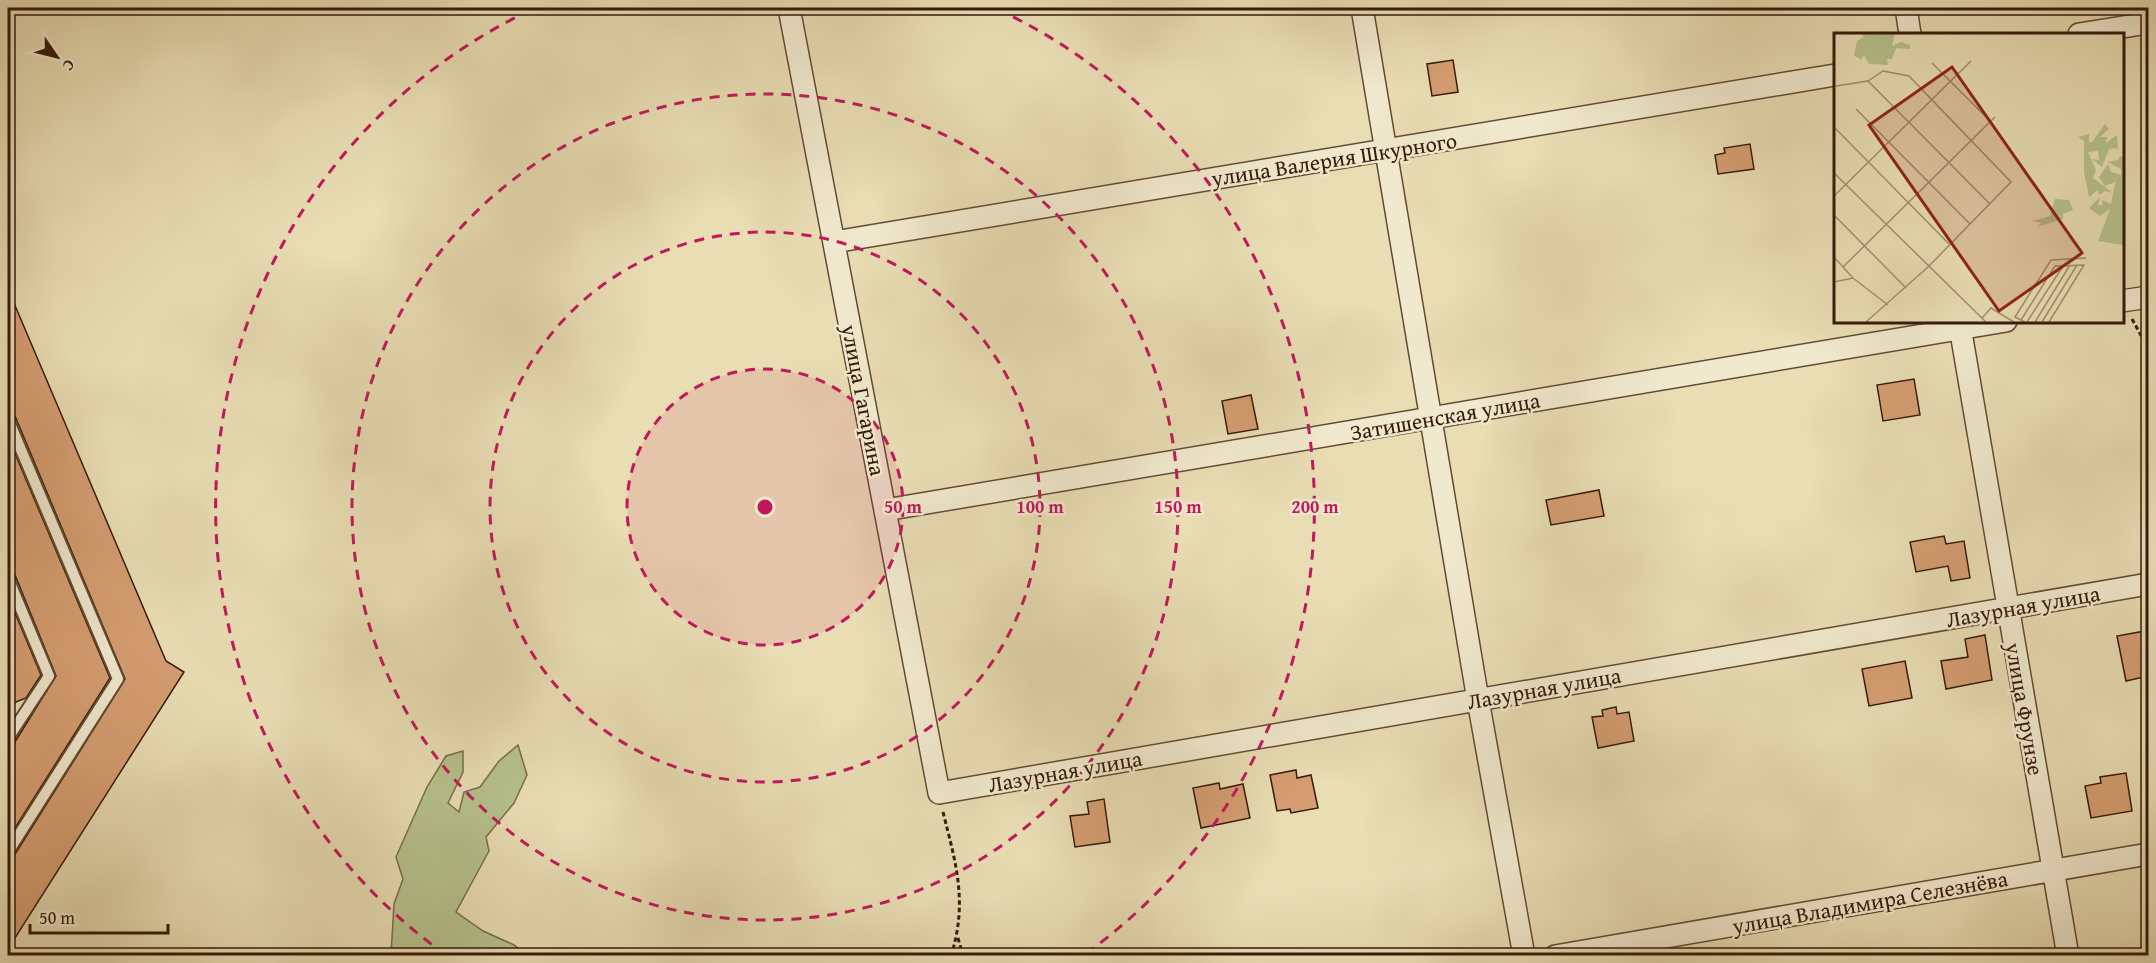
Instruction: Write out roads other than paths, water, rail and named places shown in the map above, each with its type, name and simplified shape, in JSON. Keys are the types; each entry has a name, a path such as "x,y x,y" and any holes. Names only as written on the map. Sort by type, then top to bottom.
{"street":[{"name":"улица Гагарина","path":"789,8 939,793"},
{"path":"1362,8 1478,700 1524,956"},
{"path":"1906,8 1910,33"},
{"path":"2085,33 2148,23"},
{"name":"улица Валерия Шкурного","path":"834,242 1834,75"},
{"path":"2124,306 2148,297"},
{"name":"Затишенская улица","path":"885,510 1431,418 1960,325 1994,322"},
{"name":"улица Фрунзе","path":"1960,325 2068,956"},
{"name":"Лазурная улица","path":"939,793 2148,584"},
{"name":"улица Владимира Селезнёва","path":"1556,956 2148,854"}],"lane":[{"path":"8,419 118,679 8,852"},
{"path":"8,578 49,676 8,738"}]}
